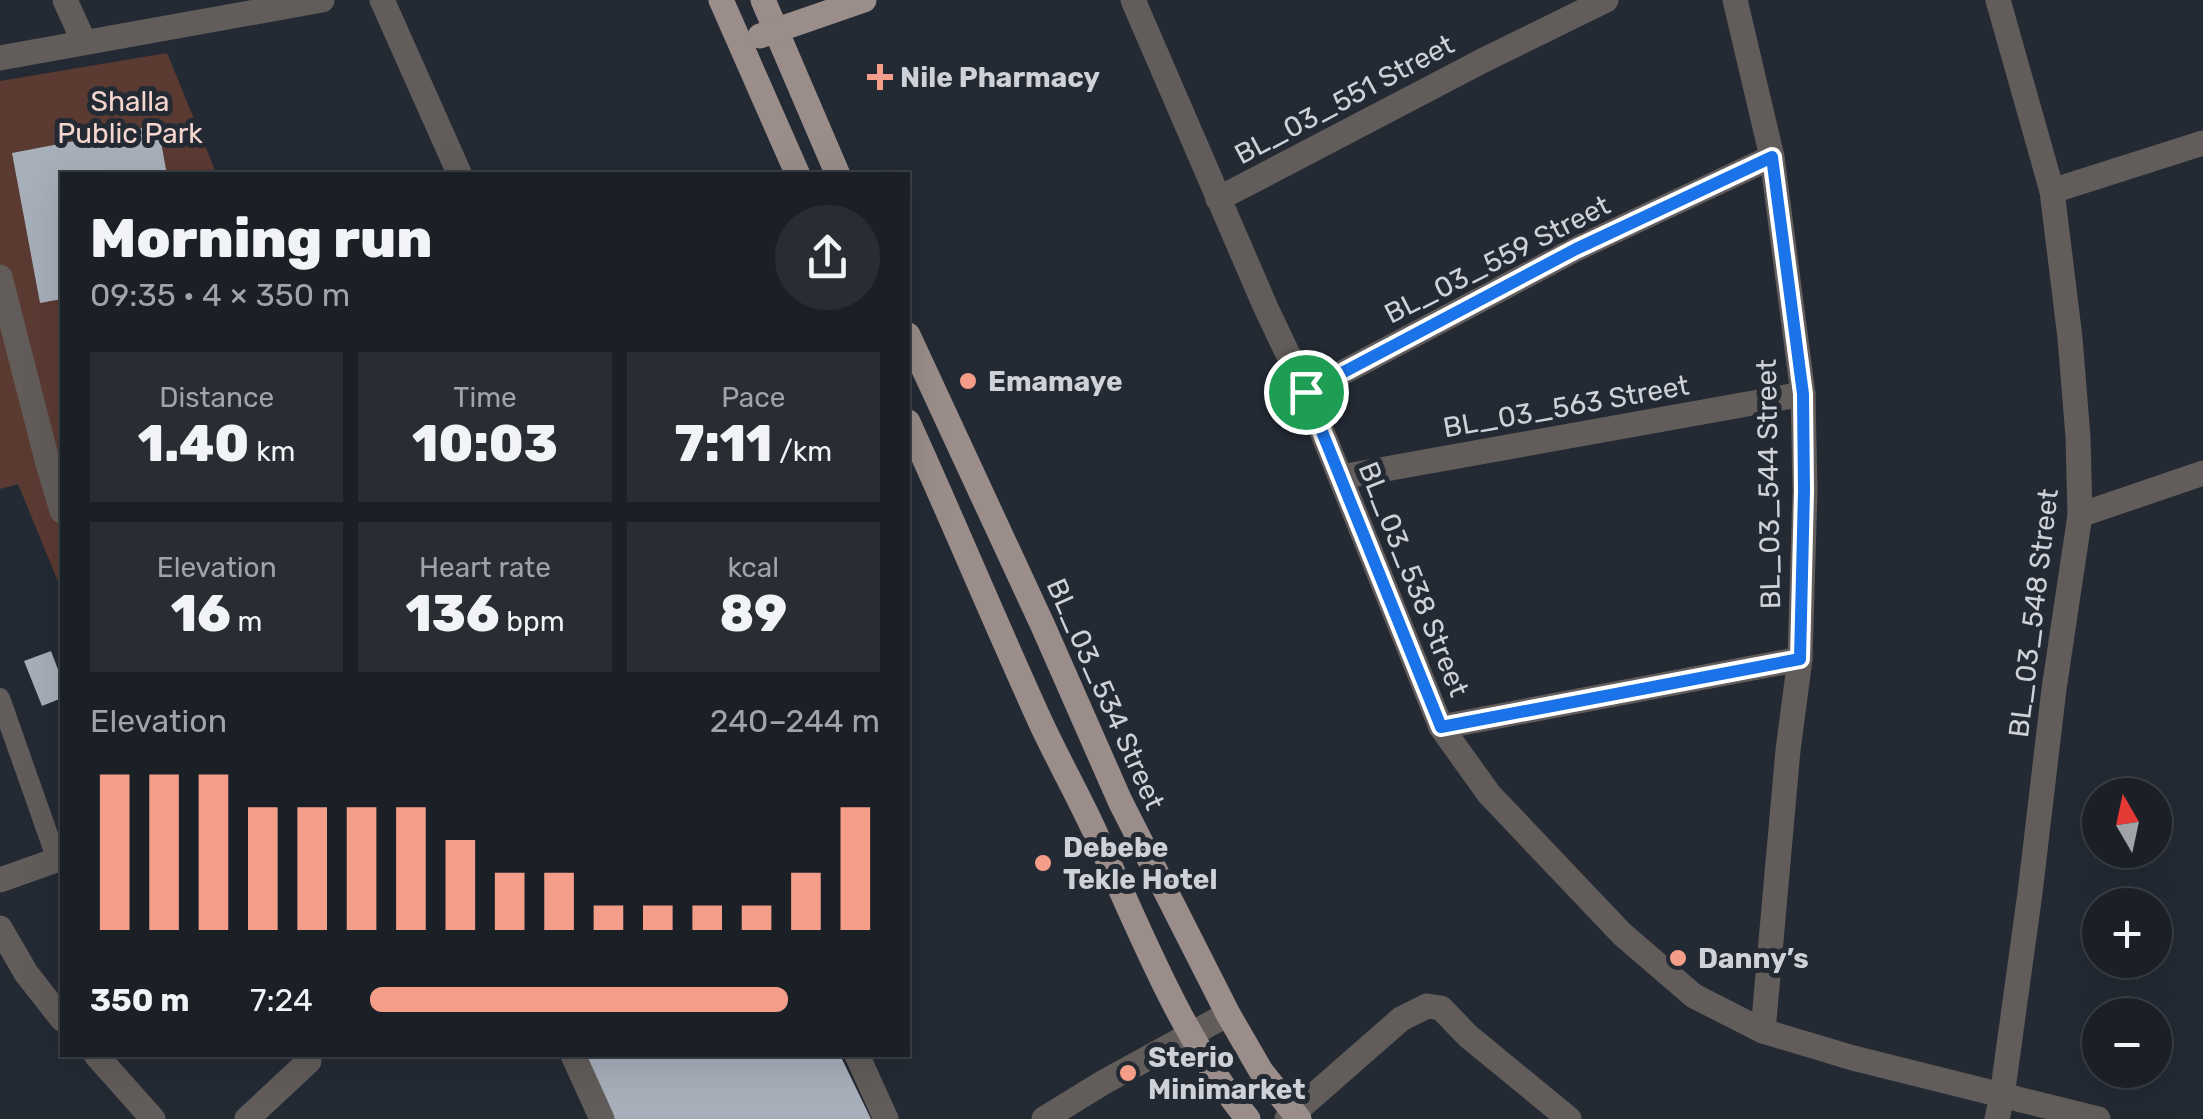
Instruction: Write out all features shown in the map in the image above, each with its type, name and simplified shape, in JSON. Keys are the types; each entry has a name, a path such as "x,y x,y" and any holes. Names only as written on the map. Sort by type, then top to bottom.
{"main road":[{"path":"722,0 797,172"},
{"path":"763,0 837,172"},
{"path":"739,42 864,0"},
{"name":"BL_03_534 Street","path":"910,339 1120,801 1228,1014 1293,1117"},
{"path":"910,426 1041,722 1153,960 1227,1094 1248,1119"},
{"path":"1007,642 1043,626"}],"street":[{"path":"65,0 84,42"},
{"path":"0,58 322,0"},
{"path":"382,0 459,172"},
{"name":"BL_03_538 Street","path":"1133,0 1306,392 1441,727 1490,794 1622,934 1694,996 1763,1031 1999,1108 2098,1119"},
{"name":"BL_03_551 Street","path":"1218,199 1606,0"},
{"name":"BL_03_544 Street","path":"1735,0 1772,157 1803,394 1800,659 1763,1031"},
{"name":"BL_03_548 Street","path":"1998,0 2052,191 2070,338 2080,515 1999,1108"},
{"path":"2052,191 2203,143"},
{"name":"BL_03_559 Street","path":"1306,392 1576,249 1772,157"},
{"path":"0,277 60,503"},
{"name":"BL_03_563 Street","path":"1341,477 1803,394"},
{"path":"2080,515 2203,473"},
{"path":"1441,727 1800,659"},
{"path":"0,880 60,859"},
{"path":"0,928 26,972 60,1015"},
{"path":"1293,1117 1401,1019 1427,1006 1441,1008 1468,1036 1568,1119"},
{"path":"1044,1119 1228,1014"},
{"path":"98,1057 153,1119"},
{"path":"574,1057 602,1119"},
{"path":"857,1057 886,1119"},
{"path":"247,1119 309,1061"}],"lane":[{"path":"0,698 60,859"}],"green space":[{"name":"Shalla Public Park","path":"167,53 216,172 60,172 60,586 18,484 0,489 0,81"}],"building":[{"path":"158,125 166,172 60,172 60,299 40,303 12,153"},
{"path":"51,651 60,675 60,699 42,706 24,661"},
{"path":"582,1057 841,1057 871,1119 610,1119"}],"place":[{"name":"Nile Pharmacy","path":"880,77"},
{"name":"Emamaye","path":"968,381"},
{"name":"Debebe Tekle Hotel","path":"1043,863"},
{"name":"Danny’s","path":"1678,958"},
{"name":"Sterio Minimarket","path":"1128,1073"}],"route":[{"path":"1772,157 1803,394 1800,659 1441,727 1306,392 1576,249 1772,157"}]}
